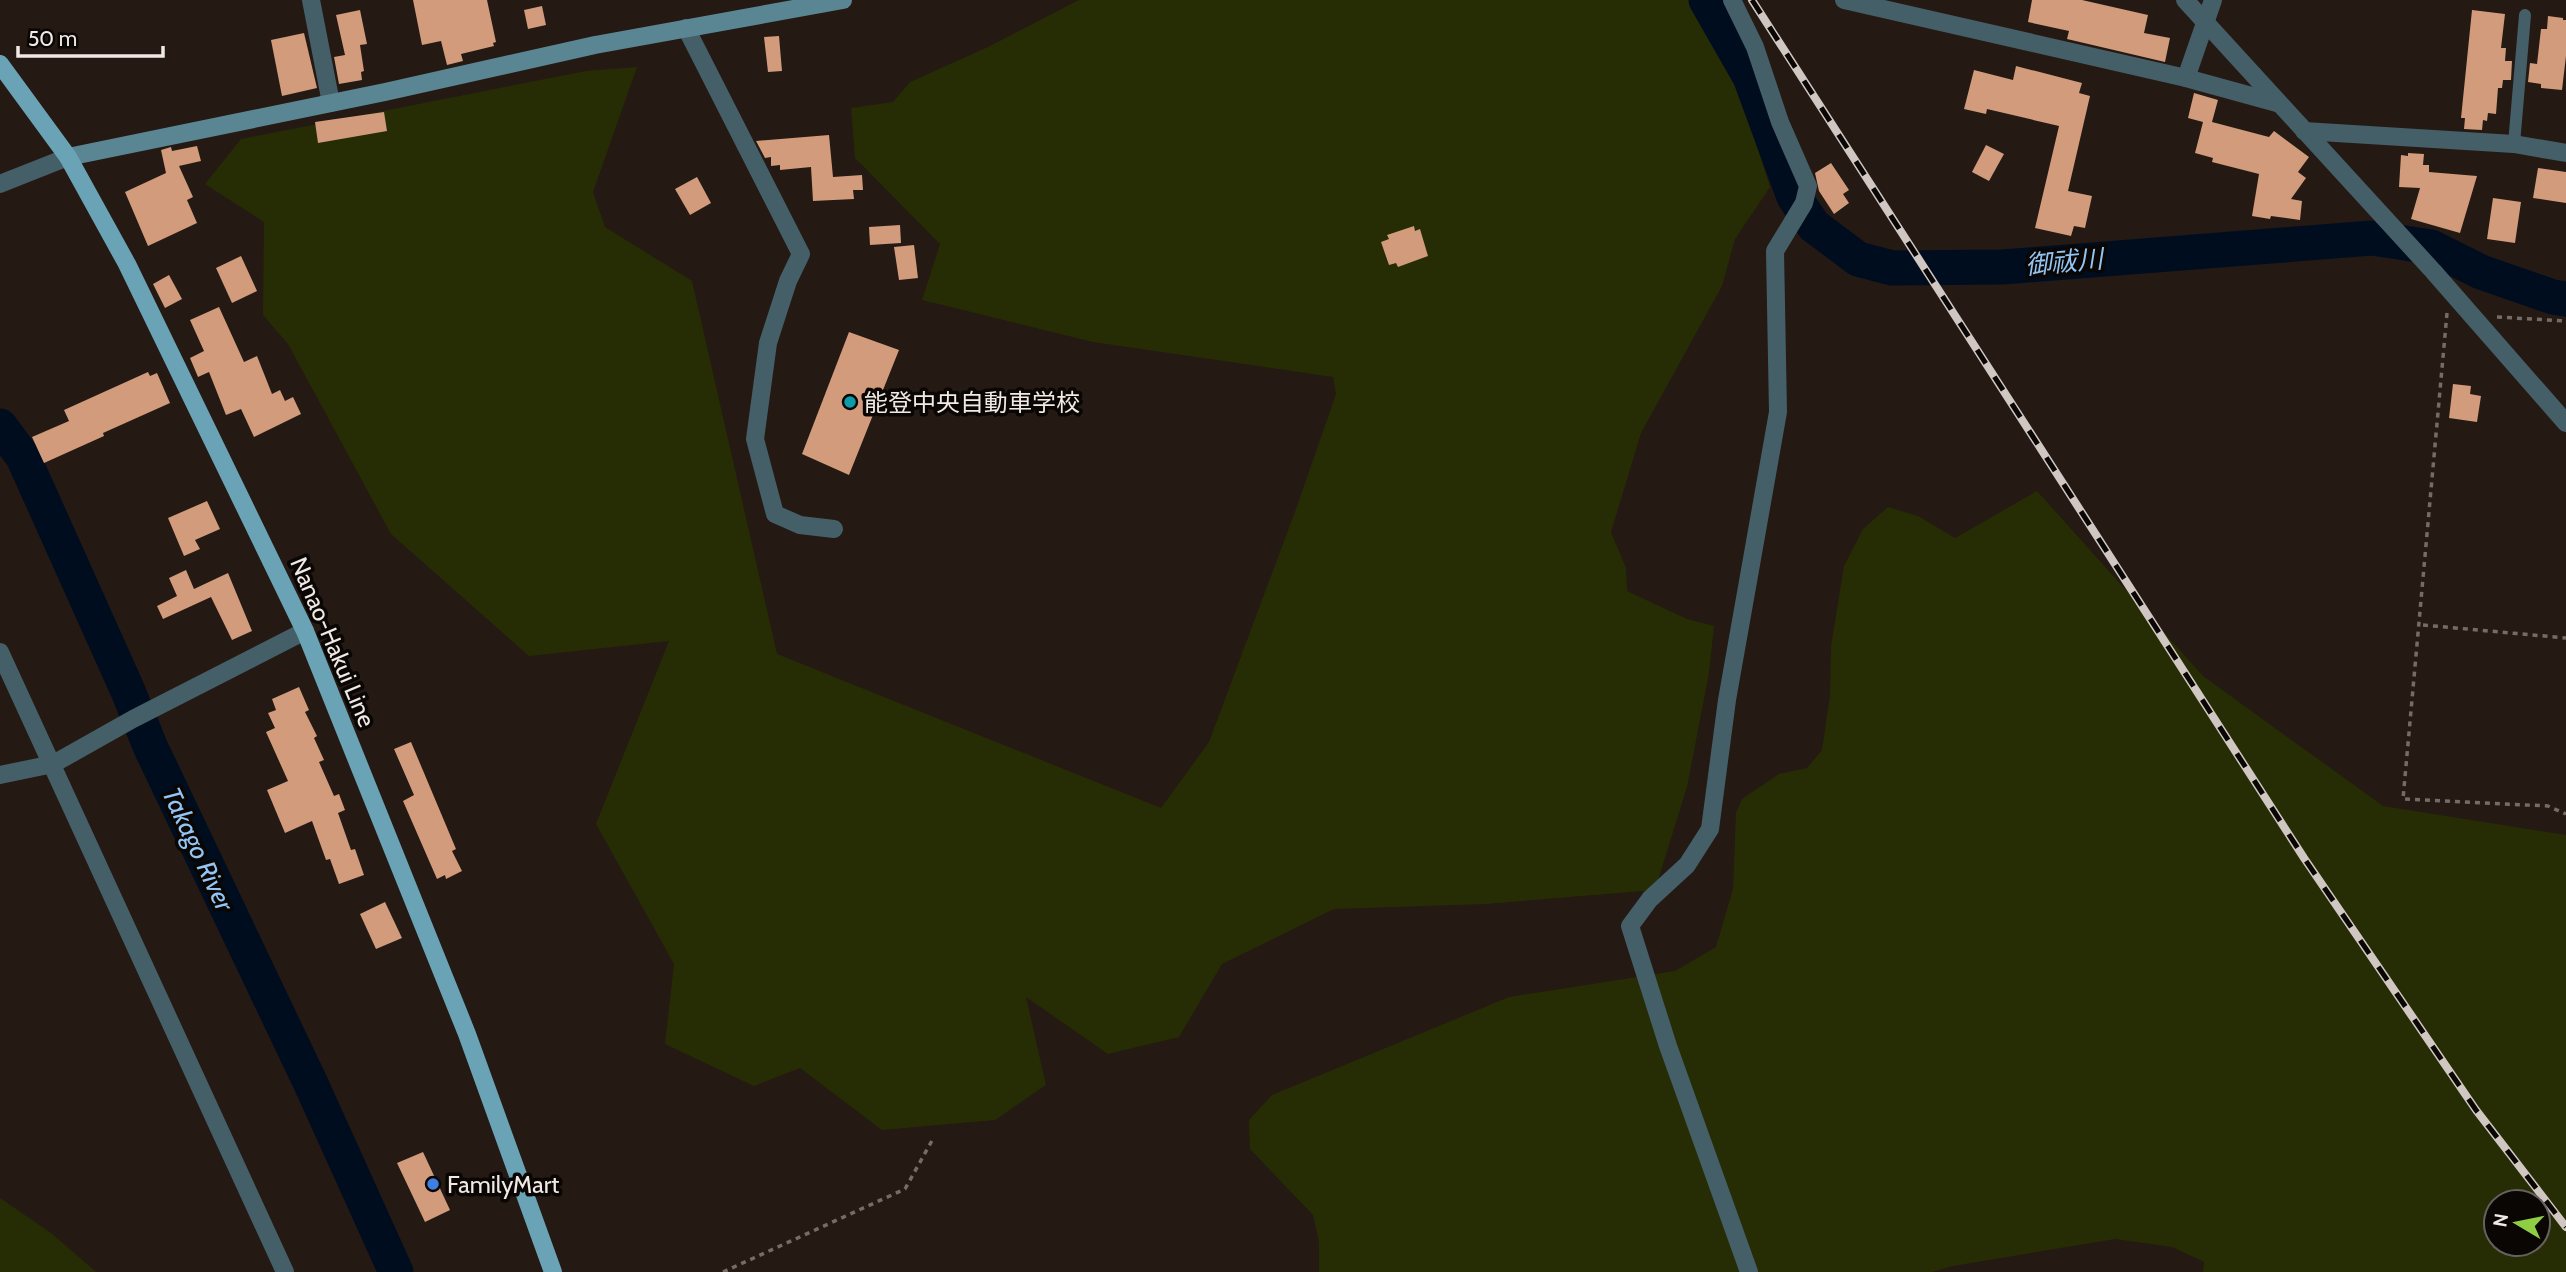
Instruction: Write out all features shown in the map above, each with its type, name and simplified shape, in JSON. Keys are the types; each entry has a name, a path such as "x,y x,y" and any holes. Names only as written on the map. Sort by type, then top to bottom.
{"main road":[{"name":"Nanao-Hakui Line","path":"0,64 68,157 127,264 305,631 467,1034 553,1272"}],"street":[{"path":"310,0 331,103"},
{"path":"0,184 68,157 686,28 843,0"},
{"path":"1732,0 1755,47 1780,122 1808,186 1801,209 1775,251 1778,412 1727,700 1724,739 1710,829 1687,865 1650,899 1630,926 1668,1046 1749,1272"},
{"path":"1844,0 2186,78 2278,103"},
{"path":"2185,0 2433,271 2566,423"},
{"path":"2186,78 2213,0"},
{"path":"686,28 801,254 788,281 768,343 755,439 775,514 800,525 834,529"},
{"path":"2304,131 2514,144 2566,153"},
{"path":"0,775 53,764 305,631"},
{"path":"0,652 285,1272"}],"lane":[{"path":"2514,144 2525,15"}],"path":[{"path":"2449,290 2403,799 2548,806 2566,814"},
{"path":"2471,315 2566,321"},
{"path":"2423,625 2566,638"},
{"path":"723,1272 905,1189 934,1137"}],"green space":[{"path":"1079,0 1693,0 1731,65 1770,187 1735,239 1722,286 1641,433 1611,532 1626,568 1627,591 1687,619 1714,626 1709,673 1687,787 1655,890 1486,904 1334,909 1222,964 1179,1037 1108,1054 1026,997 1046,1085 995,1120 882,1130 800,1068 754,1086 665,1044 674,964 596,824 669,641 529,656 391,534 288,344 263,315 264,222 205,184 241,139 586,71 637,67 593,192 605,227 692,281 777,654 1161,808 1209,742 1336,394 1333,377 1093,342 922,300 940,244 855,158 851,108 893,102 910,82 988,47"},
{"path":"2037,491 2203,676 2383,806 2566,835 2566,1272 2203,1272 2204,1262 2172,1247 2115,1239 1953,1266 1932,1272 1319,1272 1319,1242 1313,1215 1250,1149 1249,1120 1272,1095 1509,997 1675,971 1716,947 1733,889 1736,813 1742,799 1779,774 1807,768 1822,750 1830,696 1831,646 1844,566 1863,529 1888,507 1918,516 1955,538"},
{"path":"0,1198 51,1233 96,1272 0,1272"}],"building":[{"path":"413,0 487,0 496,42 493,43 494,46 461,54 463,61 447,65 441,41 422,45"},
{"path":"2032,0 2082,0 2148,15 2144,33 2170,38 2165,62 2067,39 2069,31 2028,22"},
{"path":"542,6 546,25 528,29 524,10"},
{"path":"360,10 367,44 360,45 364,71 361,72 362,80 339,84 334,57 345,55 336,15"},
{"path":"2472,10 2505,14 2501,48 2506,48 2505,61 2512,61 2511,80 2503,80 2502,88 2498,88 2496,114 2488,113 2487,121 2483,120 2482,130 2464,129 2465,118 2461,118"},
{"path":"2548,16 2566,20 2562,90 2541,88 2541,84 2528,82 2530,63 2537,64 2541,29 2547,29"},
{"path":"304,33 317,88 282,96 271,40"},
{"path":"779,36 782,71 768,72 764,37"},
{"path":"2016,66 2082,83 2079,93 2090,96 2068,191 2092,196 2085,228 2074,226 2071,236 2035,228 2059,126 1987,109 1986,114 1964,109 1974,70 2013,80"},
{"path":"2194,93 2218,100 2212,122 2269,137 2274,131 2309,157 2298,172 2306,178 2291,199 2302,201 2300,220 2252,216 2259,174 2212,162 2213,158 2195,153 2203,122 2188,118"},
{"path":"384,112 387,131 318,143 315,122"},
{"path":"829,135 833,177 862,175 863,190 853,190 854,199 813,201 811,167 780,170 780,165 771,166 771,157 765,158 756,141"},
{"path":"1986,145 2004,154 1989,181 1972,172"},
{"path":"197,146 201,161 179,166 193,197 187,200 197,223 148,246 125,192 166,173 161,150 171,147 172,151"},
{"path":"2408,153 2424,154 2423,165 2429,165 2429,172 2477,176 2460,233 2411,219 2420,188 2399,187 2401,155 2408,156"},
{"path":"1831,163 1849,190 1843,194 1849,203 1834,214 1819,191 1815,173"},
{"path":"2538,168 2566,172 2566,203 2533,198"},
{"path":"697,177 711,203 690,215 675,189"},
{"path":"2493,198 2521,202 2515,243 2487,239"},
{"path":"900,225 901,243 870,245 869,227"},
{"path":"1414,226 1415,231 1420,229 1428,256 1398,267 1396,263 1389,265 1381,242 1389,239 1387,235"},
{"path":"914,245 918,278 899,280 894,247"},
{"path":"241,256 257,291 232,303 216,268"},
{"path":"169,275 182,299 165,308 153,284"},
{"path":"219,307 244,362 257,356 272,394 280,390 285,401 293,397 301,414 254,437 241,409 226,415 209,372 198,377 190,358 204,351 190,320"},
{"name":"能登中央自動車学校","path":"849,332 899,350 849,475 802,454"},
{"path":"148,372 150,376 157,373 170,403 44,463 32,437 69,421 64,410"},
{"path":"2453,384 2471,386 2470,394 2481,396 2477,422 2449,418"},
{"path":"207,501 220,529 195,540 200,549 184,556 168,518"},
{"path":"186,570 194,589 228,573 252,631 232,640 211,597 163,619 157,606 177,596 169,578"},
{"path":"299,687 309,710 305,712 317,736 314,738 324,760 319,762 334,796 339,794 345,810 338,813 351,850 355,849 364,875 339,884 330,859 326,860 312,821 285,833 267,790 288,781 266,732 275,728 268,713 276,710 272,699"},
{"path":"411,742 456,849 452,851 462,871 446,879 445,875 437,879 403,801 414,795 394,749"},
{"path":"385,902 402,938 376,949 360,914"},
{"path":"423,1152 450,1210 425,1222 397,1163"}],"waterway":[{"name":"御祓川","path":"1706,0 1750,77 1794,197 1814,226 1858,259 1892,268 2003,267 2372,238 2431,247 2481,272 2566,299"},
{"name":"Takago River","path":"0,426 23,457 150,746 311,1084 396,1272"}],"railway":[{"path":"1752,0 2304,858 2476,1110 2566,1227"}],"place":[{"name":"能登中央自動車学校","path":"850,402"},
{"name":"FamilyMart","path":"433,1184"}]}
